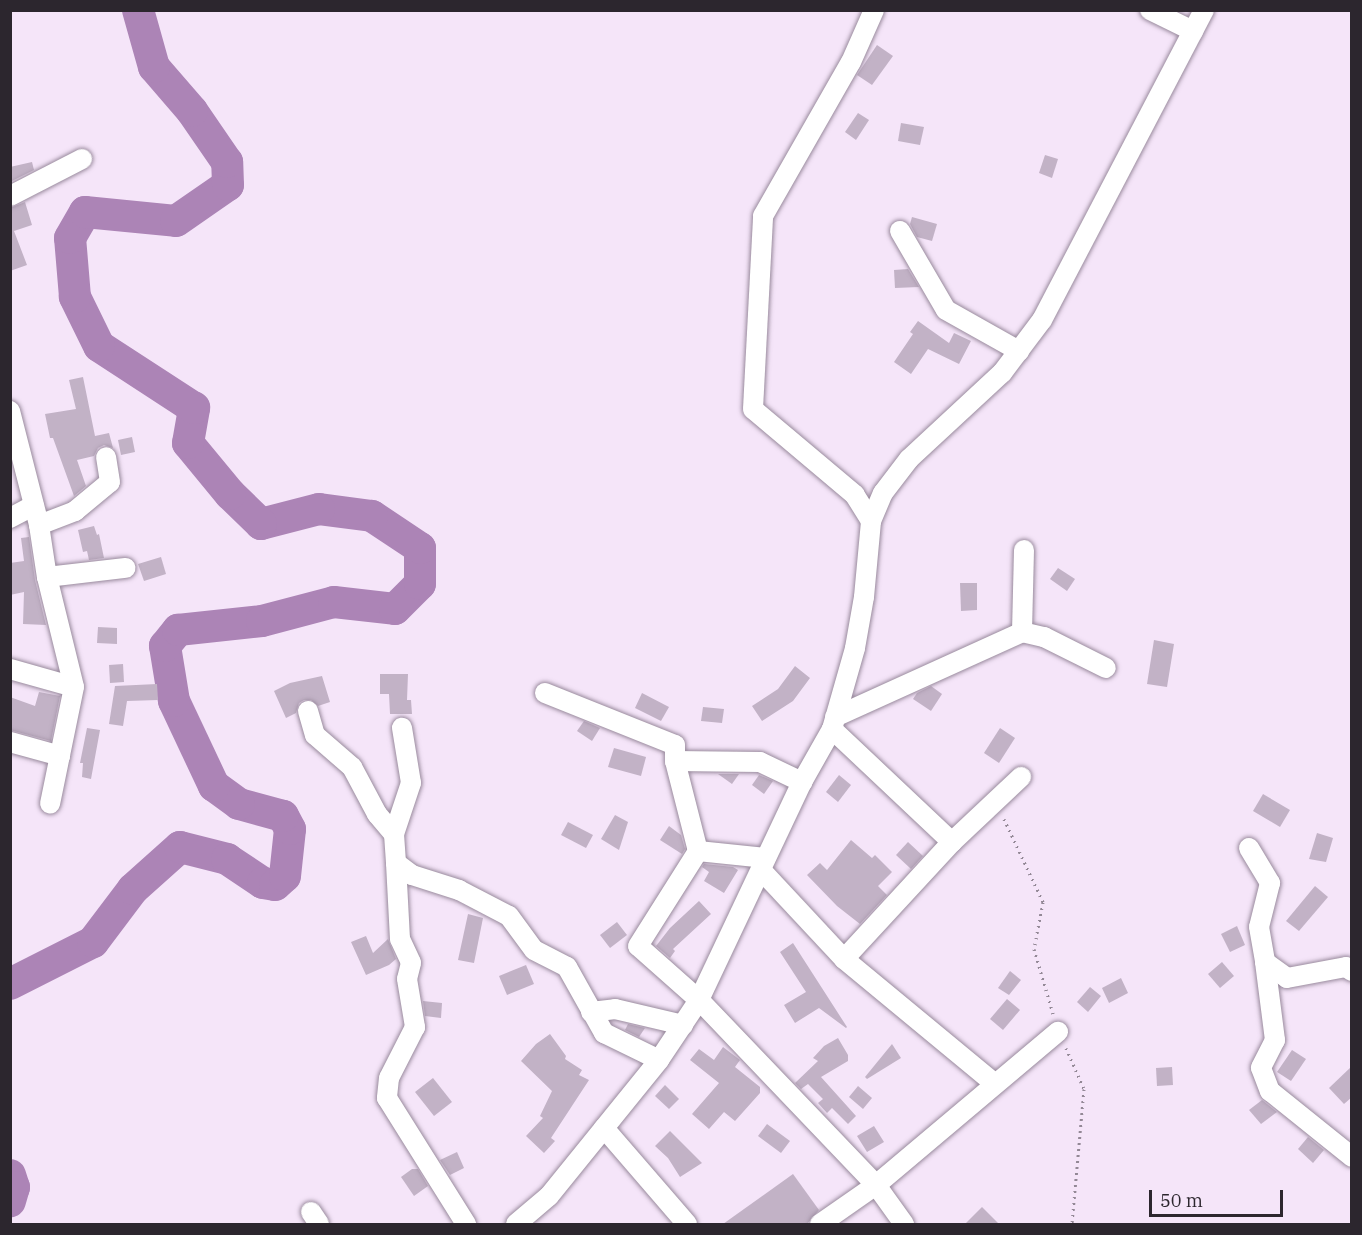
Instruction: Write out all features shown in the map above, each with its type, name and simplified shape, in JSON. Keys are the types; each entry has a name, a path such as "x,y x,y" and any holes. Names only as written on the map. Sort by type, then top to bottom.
{"street":[{"path":"871,521 855,495 753,409 763,216 851,62 874,10"},
{"path":"1150,10 1193,31"},
{"path":"516,1224 549,1196 659,1060 699,1000 802,782 834,723 855,648 864,597 871,521 883,493 909,459 1002,373 1042,320 1088,236 1204,10"},
{"path":"10,196 82,159"},
{"path":"900,231 946,310 1019,351"},
{"path":"10,411 39,525 47,577 74,687 50,804"},
{"path":"39,525 75,511 110,482 106,457"},
{"path":"10,518 34,505"},
{"path":"1022,632 1024,550"},
{"path":"47,577 125,568"},
{"path":"834,723 1022,632 1044,637 1106,668"},
{"path":"10,669 74,687"},
{"path":"545,693 675,745 675,761 698,851 638,946 699,1000 876,1185 904,1224"},
{"path":"308,711 315,735 352,767 377,814 394,834"},
{"path":"834,723 952,842"},
{"path":"402,728 411,783 394,834 400,939 411,963 407,980 415,1027 389,1078 387,1098 466,1224"},
{"path":"10,742 60,756"},
{"path":"675,761 760,762 802,782"},
{"path":"844,959 952,842 1021,777"},
{"path":"1249,848 1270,883 1259,927 1275,1040 1261,1068 1270,1090 1352,1157"},
{"path":"698,851 764,864 844,959 994,1083"},
{"path":"396,862 412,875 459,890 509,916 534,950 567,967 604,1033 659,1060"},
{"path":"1265,962 1287,978 1346,967 1352,971"},
{"path":"591,1012 615,1009 683,1025"},
{"path":"820,1224 876,1185 994,1083 1058,1032"},
{"path":"604,1128 687,1224"}],"path":[{"path":"996,801 1042,902 1035,949 1058,1032 1084,1089 1072,1224"}],"building":[{"path":"877,45 893,56 872,85 857,75"},
{"path":"858,113 869,120 856,140 845,132"},
{"path":"901,123 924,127 920,145 898,141"},
{"path":"1045,155 1058,159 1052,178 1039,173"},
{"path":"32,162 34,170 10,182 10,167"},
{"path":"25,202 32,225 14,231 27,265 10,271 10,208"},
{"path":"912,217 937,224 932,241 917,237 910,224"},
{"path":"908,269 919,287 895,288 894,270"},
{"path":"918,321 949,343 954,333 971,341 959,364 928,349 911,374 894,362 913,334 910,332"},
{"path":"83,377 95,436 109,433 113,448 104,445 98,448 94,456 77,460 86,486 74,496 53,438 50,438 45,414 76,409 69,380"},
{"path":"132,437 135,452 121,455 118,440"},
{"path":"94,526 97,535 99,534 104,558 89,560 87,551 83,552 78,530"},
{"path":"29,537 35,580 46,625 23,624 24,592 10,595 10,563 24,561 21,538"},
{"path":"161,557 166,574 144,581 138,564"},
{"path":"1058,568 1075,579 1067,591 1050,579"},
{"path":"960,583 977,583 977,610 961,611"},
{"path":"98,627 117,628 117,644 97,643"},
{"path":"1154,640 1174,644 1167,687 1147,684"},
{"path":"123,664 124,682 110,683 109,665"},
{"path":"795,666 810,678 793,701 762,721 752,706 778,689"},
{"path":"380,674 408,674 407,700 411,700 412,714 390,714 389,694 380,694"},
{"path":"322,676 330,702 318,706 311,700 304,700 299,703 296,713 286,718 274,691 290,683"},
{"path":"157,684 158,700 127,701 123,726 109,724 115,686"},
{"path":"931,686 942,694 931,711 913,699 917,693"},
{"path":"39,692 60,696 51,741 10,730 10,697 35,706"},
{"path":"642,693 669,707 661,721 635,708"},
{"path":"703,707 724,709 722,723 701,721"},
{"path":"584,721 600,728 592,741 577,731"},
{"path":"87,728 100,730 91,779 82,777 83,763 80,763"},
{"path":"1000,728 1015,738 999,763 984,753"},
{"path":"614,748 646,757 641,776 608,767"},
{"path":"718,774 739,774 732,784"},
{"path":"759,775 773,781 764,794 752,785"},
{"path":"839,775 851,785 838,802 826,792"},
{"path":"1263,794 1290,810 1280,827 1253,811"},
{"path":"615,815 628,822 619,850 601,839"},
{"path":"568,822 593,835 586,848 561,835"},
{"path":"669,826 681,835 685,849 682,854 660,840"},
{"path":"1317,833 1333,838 1326,862 1309,859"},
{"path":"851,840 872,858 875,855 892,872 878,886 887,895 860,924 837,906 807,875 820,863 827,870"},
{"path":"908,842 923,856 911,869 896,855"},
{"path":"704,864 733,867 738,870 724,893 704,881 709,872 702,867"},
{"path":"1315,886 1328,897 1299,931 1286,921"},
{"path":"699,901 711,914 673,949 675,951 670,958 656,946 670,928"},
{"path":"468,914 483,918 474,963 458,960"},
{"path":"617,922 627,935 610,948 600,935"},
{"path":"1237,926 1245,945 1230,952 1221,934"},
{"path":"366,936 373,953 388,939 396,959 389,965 366,975 351,942"},
{"path":"793,943 846,1028 819,1008 795,1023 784,1005 806,992 780,952"},
{"path":"1222,962 1234,976 1220,988 1208,974"},
{"path":"526,965 534,984 507,995 499,976"},
{"path":"1010,971 1021,980 1009,995 998,988"},
{"path":"1121,978 1128,993 1109,1003 1102,988"},
{"path":"1090,987 1101,996 1088,1012 1077,1002"},
{"path":"1007,999 1020,1010 1003,1030 990,1019"},
{"path":"423,1001 442,1003 441,1018 425,1016"},
{"path":"628,1024 645,1028 639,1037 625,1030"},
{"path":"550,1034 566,1056 565,1059 582,1070 579,1075 589,1080 551,1138 555,1141 544,1153 526,1136 543,1118 540,1116 552,1091 521,1061 536,1044"},
{"path":"838,1038 848,1055 848,1061 821,1077 856,1116 848,1124 832,1108 827,1113 818,1103 823,1099 808,1084 801,1089 795,1083 818,1061 813,1058 824,1046"},
{"path":"892,1044 901,1058 867,1079 865,1077"},
{"path":"723,1047 740,1060 735,1067 760,1087 760,1093 735,1121 724,1112 709,1129 692,1114 719,1083 690,1060 699,1049 714,1060"},
{"path":"1292,1050 1306,1059 1291,1081 1277,1072"},
{"path":"1352,1066 1352,1097 1344,1104 1329,1088"},
{"path":"1172,1067 1173,1085 1157,1086 1156,1068"},
{"path":"433,1078 452,1102 434,1116 415,1092"},
{"path":"665,1085 679,1099 669,1109 655,1096"},
{"path":"858,1086 872,1098 863,1109 849,1097"},
{"path":"1262,1100 1277,1112 1261,1124 1249,1110"},
{"path":"767,1124 790,1141 781,1153 758,1136"},
{"path":"874,1126 884,1142 867,1152 857,1136"},
{"path":"670,1131 702,1163 680,1177 668,1158 655,1146"},
{"path":"1308,1137 1324,1150 1313,1163 1298,1149"},
{"path":"457,1152 464,1168 450,1175 440,1160"},
{"path":"412,1169 418,1169 428,1186 414,1196 401,1177"},
{"path":"793,1174 819,1210 807,1224 723,1224"},
{"path":"982,1207 999,1224 965,1224"}],"waterway":[{"path":"10,984 93,942 133,889 180,847 227,859 263,883 275,885 285,876 290,829 283,816 239,804 214,786 174,701 165,646 178,630 262,621 334,602 395,609 420,584 420,548 372,516 319,509 261,524 230,494 188,443 194,408 99,346 75,297 70,238 85,212 176,221 228,185 227,162 192,111 154,67 138,10"},
{"path":"10,1175 14,1187 10,1201"}]}
